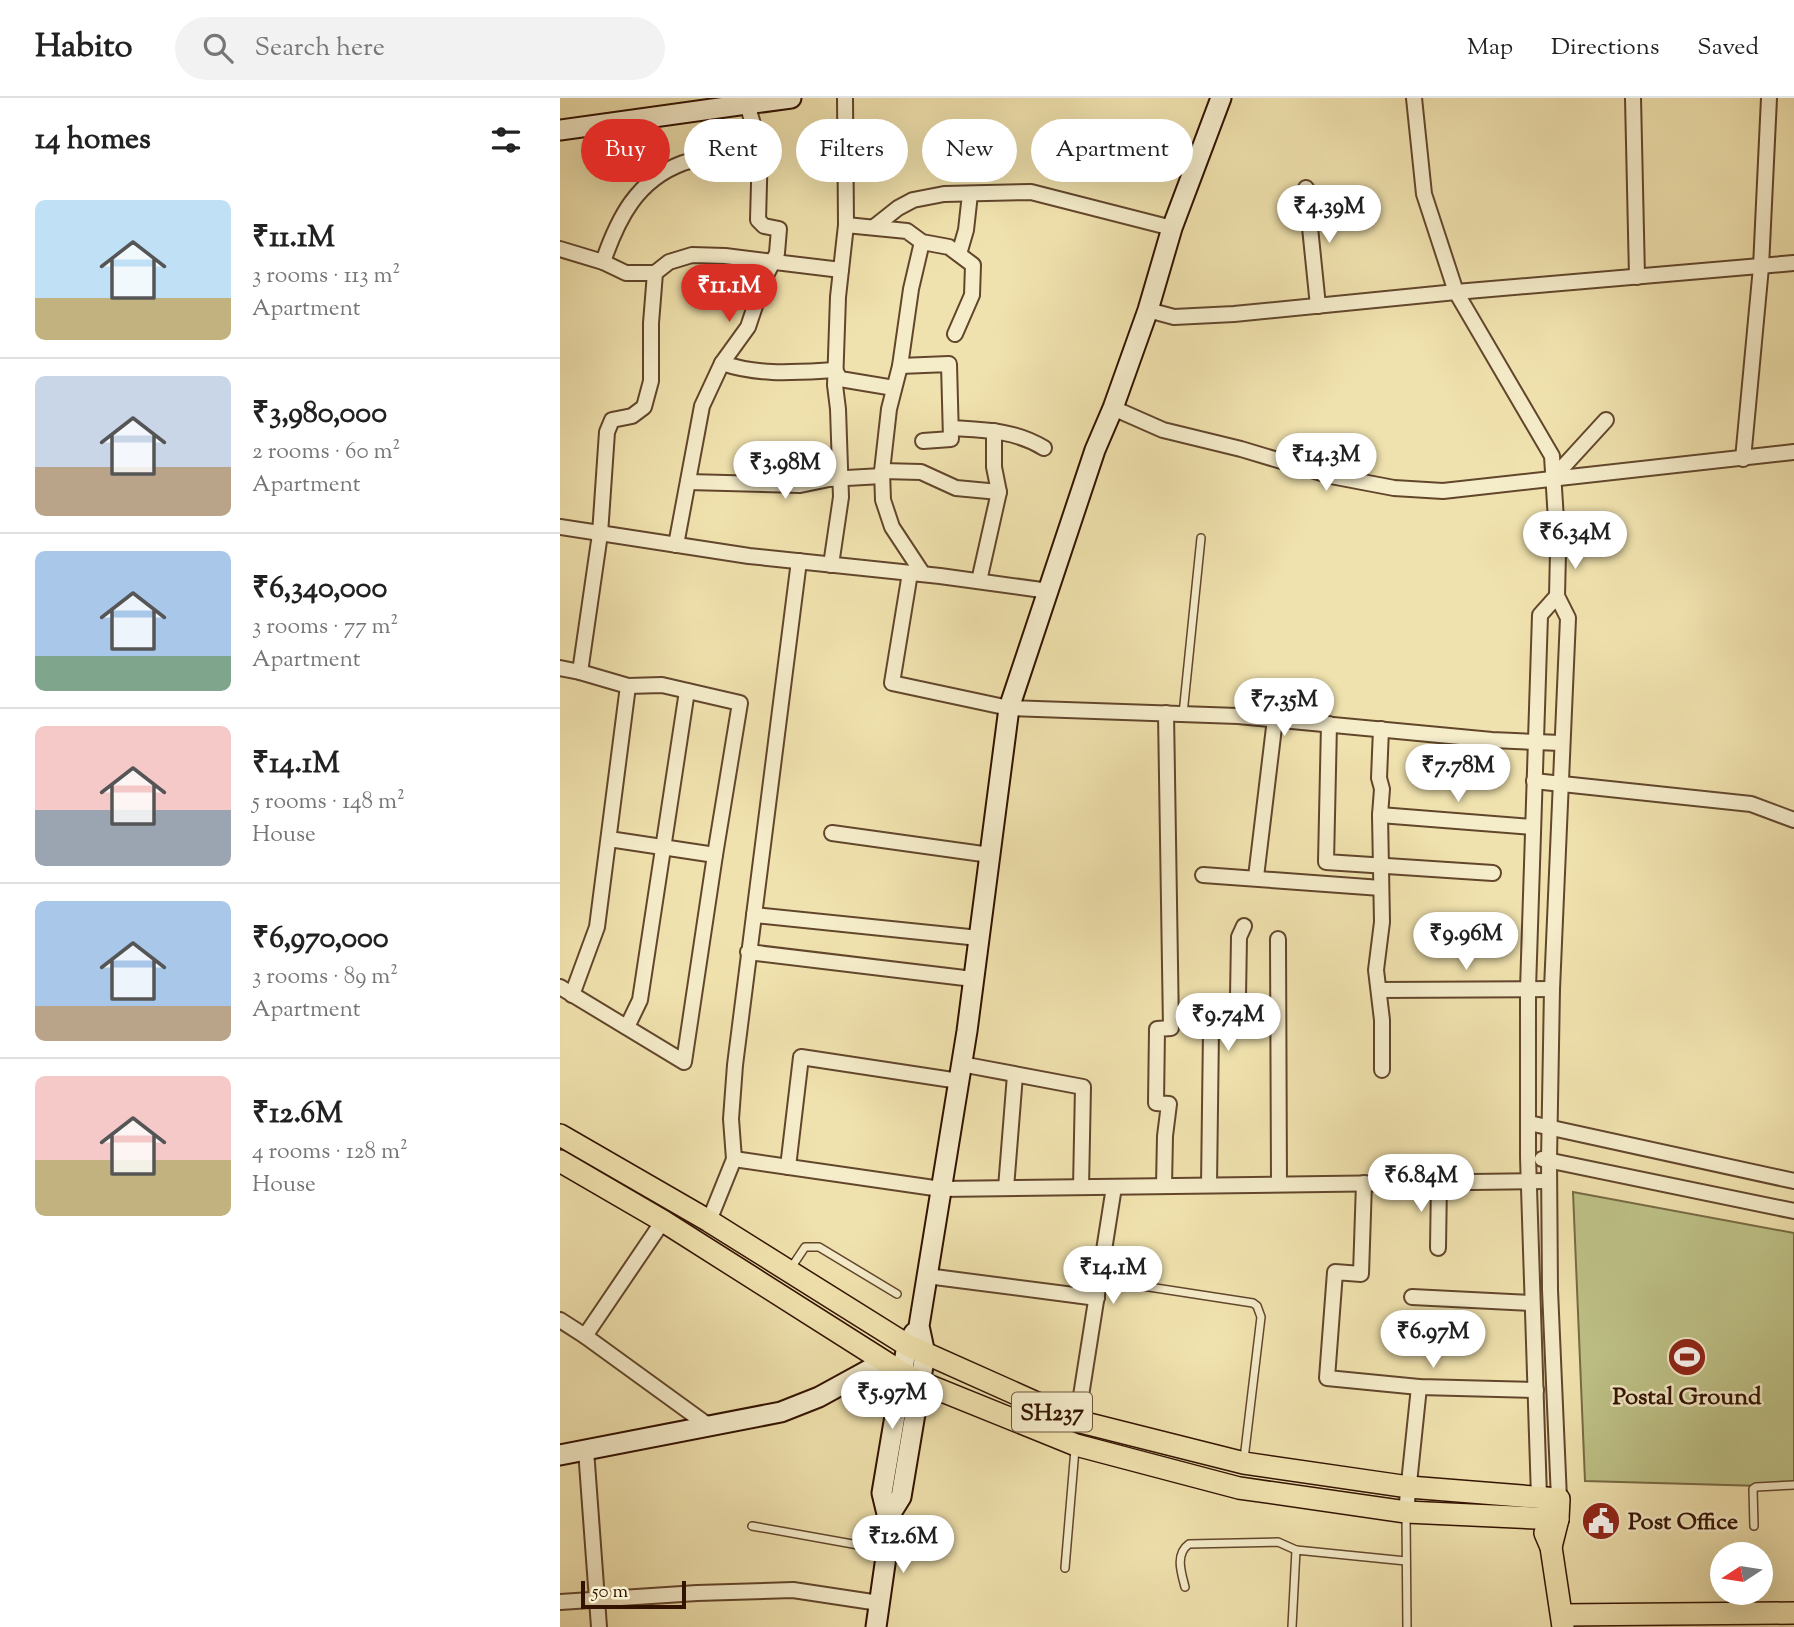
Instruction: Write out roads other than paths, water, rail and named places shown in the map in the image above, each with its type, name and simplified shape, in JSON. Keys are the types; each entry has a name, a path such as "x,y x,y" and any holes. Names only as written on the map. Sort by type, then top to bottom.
{"main road":[{"path":"560,130 790,98"},
{"path":"876,1627 887,1550 888,1518 901,1497 902,1372 916,1349 960,1072 1009,709 1098,441 1113,408 1148,310 1172,228 1222,98"},
{"name":"SH237","path":"560,1135 709,1221 916,1349 1077,1421 1244,1463 1549,1508"},
{"name":"SH237","path":"560,1161 663,1221 902,1372 1076,1445 1239,1488 1406,1512 1549,1508"},
{"path":"560,1455 781,1412 819,1397 902,1372"},
{"path":"1549,1508 1550,1547 1562,1621 1794,1613"}],"street":[{"path":"831,565 841,497 835,370 846,225 845,98"},
{"path":"1414,98 1424,194 1456,292 1552,456 1558,552 1557,592 1568,618 1552,989 1549,1508"},
{"path":"1633,98 1637,277"},
{"path":"1743,459 1761,267 1769,98"},
{"path":"747,104 752,119"},
{"path":"603,262 619,223 638,191 684,163"},
{"path":"676,545 702,406 722,363 748,327 777,253 779,229 764,226 758,220 759,182"},
{"path":"1306,188 1318,306"},
{"path":"874,227 913,200 944,194 1031,192 1172,228"},
{"path":"960,254 970,194"},
{"path":"846,225 907,231 922,242 949,247 973,265 972,295 956,334"},
{"path":"922,242 883,448 883,500 892,527 916,573 892,683 1009,709 1275,719 1561,743"},
{"path":"560,250 603,262 626,273 655,273 669,262 692,255 841,270"},
{"path":"1148,310 1174,317 1794,262"},
{"path":"580,671 600,534 607,432 612,419 632,416 644,407 651,381 651,323 655,273"},
{"path":"722,363 765,372 835,370"},
{"path":"900,366 949,364 951,439 923,441"},
{"path":"835,370 840,379 894,388"},
{"path":"1113,408 1163,430 1241,449 1331,476 1394,488 1443,491 1794,453"},
{"path":"1552,480 1606,420"},
{"path":"951,428 1013,434 1044,448"},
{"path":"979,581 999,492 994,467 994,431"},
{"path":"688,482 800,485 882,474 921,472 956,488 999,492"},
{"path":"560,527 676,545 1049,591"},
{"path":"709,1221 734,1159 731,1119 748,952 799,561"},
{"path":"1549,1508 1536,1390 1531,1303 1528,989 1540,615 1557,592"},
{"path":"560,668 580,671 628,686 662,685 740,703 684,1062 566,991 597,927 628,686"},
{"path":"627,1027 640,1000 687,691"},
{"path":"1164,1186 1169,1104 1156,1104 1157,1029 1171,1028 1166,713"},
{"path":"1256,877 1275,719"},
{"path":"1329,724 1326,862 1493,873"},
{"path":"1381,729 1382,922 1376,970 1382,1070"},
{"path":"1534,781 1751,804 1794,820"},
{"path":"1380,815 1533,827"},
{"path":"832,833 990,855"},
{"path":"609,839 715,855"},
{"path":"1203,875 1381,888"},
{"path":"754,915 979,939"},
{"path":"1209,1185 1211,1030 1230,1021 1238,997 1239,937 1244,926"},
{"path":"1278,939 1279,1184"},
{"path":"748,952 973,979"},
{"path":"1379,990 1552,989"},
{"path":"788,1167 801,1056 960,1072 1016,1074 1083,1087 1081,1187"},
{"path":"1006,1188 1016,1074"},
{"path":"1529,1124 1794,1181"},
{"path":"1528,1157 1794,1211"},
{"path":"734,1159 941,1189 1549,1181"},
{"path":"1437,1248 1439,1182"},
{"path":"1364,1183 1362,1274 1335,1272 1327,1378 1419,1387 1536,1390"},
{"path":"1077,1421 1114,1186"},
{"path":"585,1335 663,1221"},
{"path":"927,1276 1097,1298"},
{"path":"1412,1297 1531,1303"},
{"path":"560,1320 585,1335 709,1426"},
{"path":"1406,1512 1419,1387"},
{"path":"586,1450 599,1627"},
{"path":"560,1602 793,1590 879,1603"}],"lane":[{"path":"1183,714 1202,538"},
{"path":"789,1271 806,1247 819,1247 897,1294"},
{"path":"1136,1286 1253,1303 1257,1306 1261,1317 1244,1463"},
{"path":"1065,1568 1076,1445"},
{"path":"1754,1526 1753,1489 1794,1485"},
{"path":"1406,1512 1407,1627"},
{"path":"752,1526 887,1550"},
{"path":"1185,1587 1180,1560 1182,1551 1189,1544 1278,1542 1296,1550 1406,1561"},
{"path":"1292,1627 1296,1550"}],"place":[{"name":"Postal Ground","path":"1687,1357"},
{"name":"Post Office","path":"1601,1521"}]}
